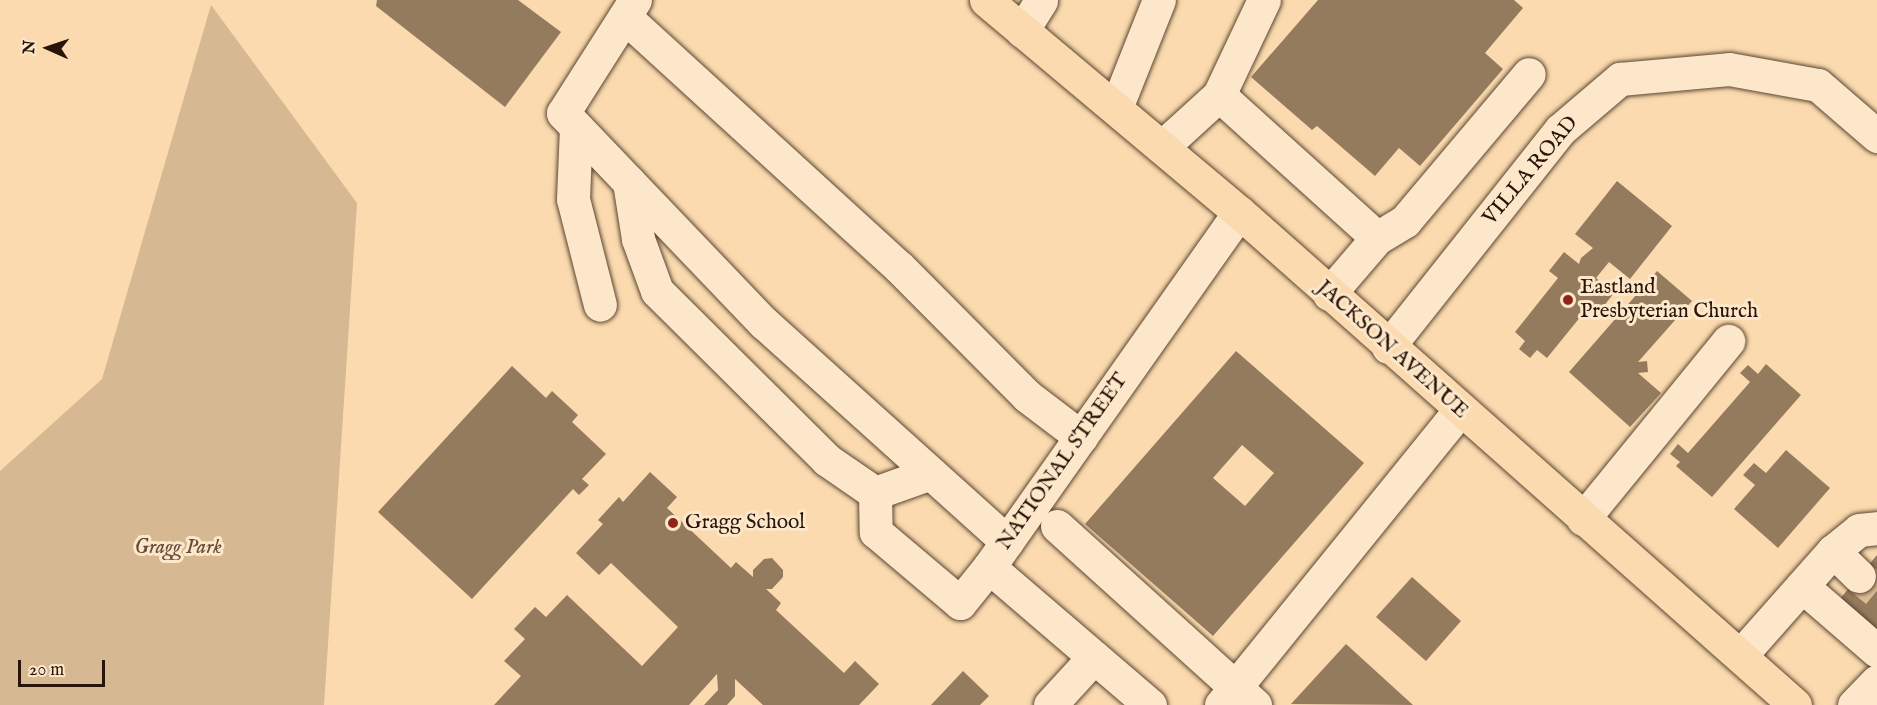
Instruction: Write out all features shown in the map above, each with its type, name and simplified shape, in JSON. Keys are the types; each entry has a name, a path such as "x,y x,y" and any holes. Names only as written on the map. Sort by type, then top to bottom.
{"main road":[{"name":"JACKSON AVENUE","path":"986,0 1239,212 1458,411 1795,705"}],"street":[{"path":"1022,31 1041,0"},
{"path":"1116,108 1159,0"},
{"path":"1162,147 1219,95 1264,0"},
{"path":"874,493 876,532 960,603 998,554 931,473 764,323 563,113 630,9 899,267 1027,396 1081,437"},
{"name":"VILLA ROAD","path":"1388,347 1560,130 1620,79 1730,69 1818,86 1877,136"},
{"path":"1329,294 1377,238 1405,221 1529,74"},
{"path":"1219,95 1377,238"},
{"path":"576,127 573,200 600,305"},
{"path":"629,182 638,239 657,291 827,460 874,493"},
{"name":"NATIONAL STREET","path":"1150,705 1094,657 998,554 1239,212"},
{"path":"1583,519 1728,341"},
{"path":"1057,526 1237,699 1458,411"},
{"path":"874,493 931,473"},
{"path":"1740,656 1833,551 1859,530 1877,528"},
{"path":"1833,551 1859,576"},
{"path":"1802,586 1877,651"},
{"path":"1050,705 1094,657"},
{"path":"1854,705 1877,681"}],"green space":[{"name":"Gragg Park","path":"211,5 357,203 324,705 0,705 0,471 102,379"}],"building":[{"path":"377,0 518,0 561,32 505,107 376,6"},
{"path":"1318,0 1514,0 1523,8 1485,53 1503,69 1420,166 1399,148 1375,176 1317,126 1312,130 1251,77"},
{"path":"1617,181 1672,226 1630,279 1609,262 1596,278 1614,293 1599,312 1590,305 1547,358 1537,350 1530,358 1519,349 1525,341 1515,332 1558,278 1549,271 1564,252 1579,264 1581,258 1593,248 1575,234"},
{"path":"1657,271 1692,301 1638,362 1647,361 1648,372 1638,373 1661,393 1630,427 1569,372"},
{"path":"1236,351 1364,463 1213,636 1085,524","holes":["1242,445 1274,473 1245,506 1213,478"]},
{"path":"1766,364 1801,395 1712,497 1676,466 1680,462 1670,454 1678,444 1688,453 1750,382 1740,373 1748,365 1758,374"},
{"path":"512,366 546,398 552,391 578,415 572,422 606,454 582,479 589,485 579,495 573,489 472,599 378,512"},
{"path":"1786,450 1830,488 1778,548 1734,509 1755,485 1743,475 1754,463 1766,473"},
{"path":"650,472 677,497 667,508 731,568 736,562 753,577 753,570 764,559 772,558 783,570 783,577 772,589 766,589 781,603 776,610 844,673 855,661 879,684 859,705 763,705 735,679 735,696 727,705 704,705 718,690 717,674 689,705 494,705 521,676 504,661 525,639 514,629 535,607 546,617 567,595 642,666 678,627 611,563 599,575 576,553 603,524 598,520 619,497 623,502"},
{"path":"1877,555 1877,635 1838,601"},
{"path":"1412,577 1461,621 1426,661 1376,617"},
{"path":"1346,644 1413,705 1291,704"},
{"path":"963,671 989,696 980,705 931,705"}],"tunnel":[{"path":"1859,576 1877,591"}],"place":[{"name":"Eastland Presbyterian Church","path":"1568,300"},
{"name":"Gragg School","path":"673,523"}]}
